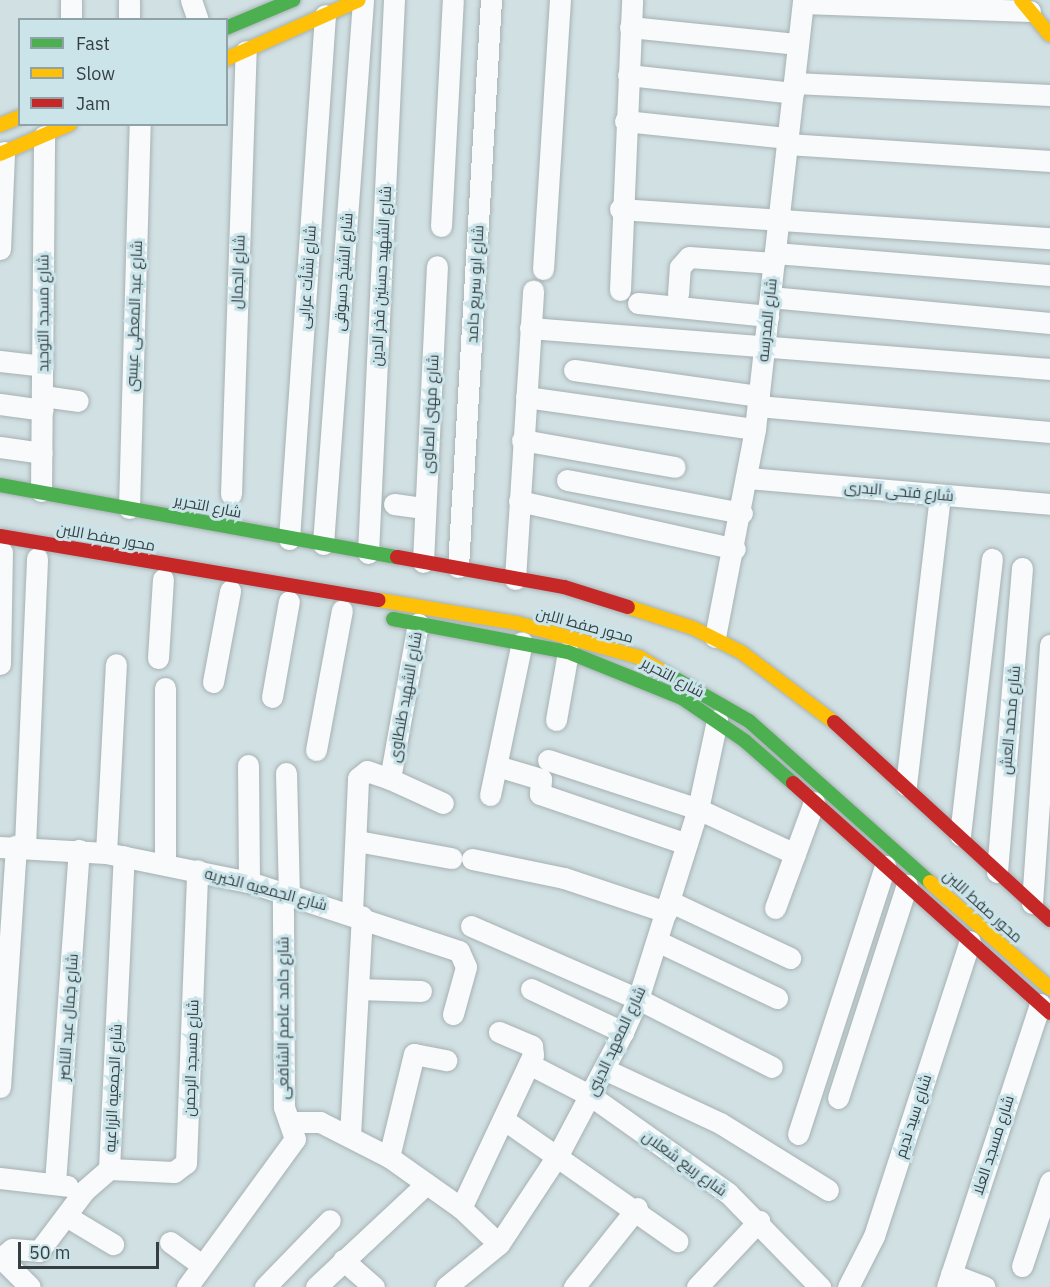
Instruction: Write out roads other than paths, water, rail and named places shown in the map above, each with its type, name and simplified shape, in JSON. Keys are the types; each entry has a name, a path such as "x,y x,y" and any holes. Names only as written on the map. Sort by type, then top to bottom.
{"street":[{"path":"71,0 71,18"},
{"path":"129,0 129,18"},
{"path":"191,0 197,18"},
{"path":"228,27 270,5 292,0"},
{"path":"236,55 361,0"},
{"name":"شارع الشيخ دسوقى","path":"323,544 361,0"},
{"name":"شارع الشهيد حسنين فخر الدين","path":"368,553 394,0"},
{"path":"441,226 453,0"},
{"name":"شارع ابو سريع حامد","path":"458,567 491,0"},
{"path":"543,269 560,0"},
{"path":"620,290 620,209 632,0"},
{"path":"803,2 1025,6 1050,35"},
{"name":"شارع المدرسه","path":"715,637 742,513 755,429 803,2"},
{"name":"شارع نشأت عرابى","path":"289,539 325,15"},
{"path":"630,27 798,44"},
{"name":"شارع الجمال","path":"231,494 236,55"},
{"path":"628,75 794,88 1050,95"},
{"path":"0,125 18,118"},
{"path":"625,121 788,141 1050,161"},
{"path":"0,249 2,153 66,126"},
{"name":"شارع عبد المعطى عيسى","path":"129,508 140,126"},
{"name":"شارع مسجد التوحيد","path":"41,491 44,136"},
{"path":"620,209 1050,238"},
{"path":"678,294 680,267 688,257 774,258 1050,275"},
{"name":"شارع مهنى الصاوى","path":"423,562 437,266"},
{"path":"515,579 533,291"},
{"path":"638,303 769,307 1050,323"},
{"path":"530,328 1050,369"},
{"path":"0,361 43,366"},
{"path":"574,370 758,401 1050,432"},
{"path":"526,396 755,429"},
{"path":"0,404 78,400"},
{"path":"522,440 675,467"},
{"path":"0,447 42,453"},
{"name":"شارع فتحى البدرى","path":"748,478 1050,504"},
{"path":"567,480 742,513"},
{"name":"شارع التحرير","path":"0,485 289,539 458,567 604,596 715,637 815,705 906,785 1050,920"},
{"path":"906,785 940,495"},
{"path":"519,501 735,549"},
{"path":"394,504 424,508"},
{"name":"محور صفط اللبن","path":"0,524 518,613 600,632 681,663"},
{"path":"0,664 1,546"},
{"name":"شارع التحرير","path":"1,546 37,558 522,642 568,652 645,680 717,720 814,802 970,941 1047,1001"},
{"name":"محور صفط اللبن","path":"1,546 517,623 639,657 749,721 1047,1001"},
{"path":"0,1087 14,847 37,558"},
{"path":"960,835 992,559"},
{"name":"شارع محمد العش","path":"997,872 1022,568"},
{"path":"158,658 163,579"},
{"path":"213,682 230,591"},
{"path":"272,697 289,600"},
{"path":"316,750 342,610"},
{"name":"شارع الشهيد طنطاوى","path":"350,1136 358,989 359,774 390,779 418,623"},
{"path":"490,795 522,642"},
{"path":"1032,903 1050,645"},
{"path":"556,720 568,652"},
{"name":"شارع الجمعيه الزراعيه","path":"4,1268 12,1249 39,1251 85,1190 109,1169 116,664"},
{"name":"محور صفط اللبن","path":"720,685 1050,971"},
{"path":"165,688 165,864"},
{"name":"شارع المعهد الدينى","path":"458,1284 499,1244 559,1152 591,1096 638,999 698,809 717,720"},
{"path":"548,760 698,809 795,854"},
{"path":"248,765 249,882"},
{"path":"497,766 541,779 540,794 687,844"},
{"name":"شارع حامد عاصم الشافعى","path":"187,1287 293,1144 292,1122 284,1107 286,773"},
{"path":"390,779 443,803"},
{"path":"775,908 814,802"},
{"path":"357,841 553,875 667,907 790,958"},
{"name":"شارع الجمعيه الخيريه","path":"14,847 115,854 249,882 286,891 357,914 465,955 453,1014"},
{"name":"شارع جمال عبد الناصر","path":"55,1183 79,850"},
{"path":"798,1134 885,866"},
{"name":"شارع مسجد الرحمن","path":"109,1169 174,1172 186,1163 197,870"},
{"path":"838,1098 907,885"},
{"path":"471,926 638,999 772,1067"},
{"path":"657,941 777,998"},
{"name":"شارع سيد نديم","path":"848,1287 874,1236 970,941"},
{"path":"358,989 422,991"},
{"path":"531,989 622,1032"},
{"name":"شارع مسجد العلا","path":"949,1281 1047,1001"},
{"path":"461,1209 529,1064 532,1046 499,1032"},
{"path":"389,1157 414,1054 446,1060"},
{"name":"شارع ربيع شعلان","path":"529,1064 591,1096 759,1221 820,1287"},
{"path":"604,1069 720,1123 828,1190"},
{"path":"503,1119 559,1152 677,1241"},
{"path":"292,1122 313,1120 350,1136 389,1157 461,1209 499,1244"},
{"path":"0,1178 55,1183 85,1190"},
{"path":"1022,1266 1050,1182"},
{"path":"316,1287 426,1184"},
{"path":"574,1287 637,1209"},
{"path":"66,1216 113,1244"},
{"path":"265,1287 330,1220"},
{"path":"697,1287 759,1221"},
{"path":"170,1242 202,1265"},
{"path":"343,1260 374,1287"},
{"path":"4,1268 30,1287"},
{"path":"949,1281 985,1287"}]}
